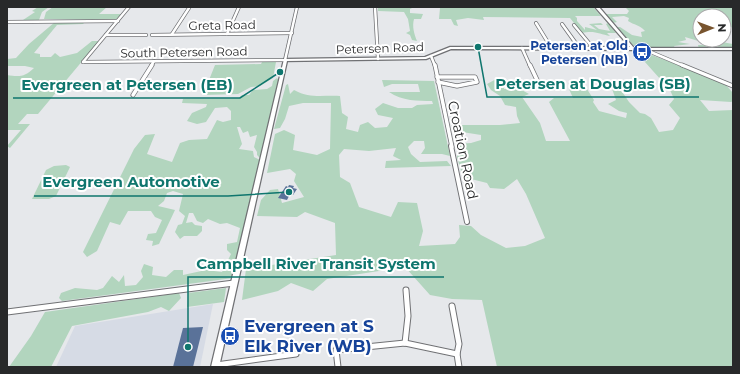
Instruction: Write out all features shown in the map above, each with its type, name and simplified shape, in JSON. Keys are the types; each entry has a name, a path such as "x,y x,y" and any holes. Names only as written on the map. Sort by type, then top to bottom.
{"street":[{"path":"106,35 129,7"},
{"path":"227,34 239,7"},
{"path":"296,354 215,366 298,7"},
{"path":"375,7 378,59"},
{"path":"596,7 634,50"},
{"path":"172,34 189,8"},
{"path":"7,22 118,21"},
{"path":"536,23 552,49"},
{"path":"562,24 580,49"},
{"path":"574,25 594,49"},
{"name":"Greta Road","path":"152,35 292,33"},
{"path":"106,35 146,35"},
{"name":"South Petersen Road","path":"106,35 83,62 285,60"},
{"name":"Petersen Road","path":"285,60 426,58 450,48 634,50 733,49"},
{"path":"522,48 538,82"},
{"path":"646,50 733,86"},
{"name":"Croation Road","path":"431,56 434,62 467,222"},
{"path":"133,95 154,61"},
{"name":"Croation Road","path":"437,77 475,77 477,82 459,87 450,87 438,82"},
{"path":"7,312 234,283"},
{"path":"405,343 408,316 406,290"},
{"path":"452,306 458,344 457,354 459,367"},
{"path":"338,367 336,350 405,343 457,354"}],"shaded area":[{"path":"213,304 200,367 56,367 75,326"}],"green space":[{"path":"38,7 49,7 42,12 39,20 23,20 35,12 32,11"},
{"path":"53,7 107,7 99,14 122,14 116,20 44,19 46,12"},
{"path":"378,7 414,7 410,9 410,13 423,14 421,19 414,19 413,24 417,41 412,40 410,35 406,33 410,31 408,19 404,12 378,11"},
{"path":"593,7 601,16 575,16 577,21 585,30 585,27 597,30 589,24 601,23 603,25 594,25 599,29 610,31 606,24 608,23 616,33 607,33 610,36 593,32 582,33 570,18 483,17 484,20 468,18 456,20 458,26 454,25 451,19 439,19 440,8"},
{"path":"625,7 733,7 733,28 732,8 692,8 692,39 685,37 686,40 678,42 690,44 674,46 675,48 640,48 633,45 617,27 620,27 632,35 642,37 641,32 645,31 643,29 628,21 629,18 624,16 612,17 617,22 613,23 605,14 627,14 629,11"},
{"path":"55,22 85,22 83,24 57,25 34,53 40,54 40,57 51,57 55,53 60,57 77,53 92,41 99,41 38,114 27,114 18,124 30,124 10,148 7,146 21,130 7,130 7,75 22,76 34,68 25,66 7,66 7,59 16,58 29,44"},
{"path":"733,44 733,49 699,49 732,48"},
{"path":"641,51 726,85 733,93 733,101 731,102 700,100 709,111 733,110 733,367 497,367 482,300 452,299 430,295 405,267 327,279 313,291 291,283 278,291 242,300 246,269 336,255 335,223 305,212 297,217 257,216 261,200 270,190 278,189 282,203 304,197 294,181 296,174 290,169 267,173 275,134 284,130 295,135 293,150 317,155 330,149 331,103 303,103 289,106 285,119 280,128 274,129 286,85 288,84 290,94 294,90 311,96 340,96 342,113 348,117 346,129 358,132 360,125 368,122 375,128 387,127 393,118 378,115 375,109 383,103 398,108 412,108 417,105 433,104 432,101 405,99 389,92 420,92 418,84 392,84 384,87 382,80 434,81 450,156 442,154 421,154 425,148 424,141 414,141 408,147 411,154 420,162 447,161 451,166 385,168 386,161 401,160 393,156 396,148 369,151 344,149 339,155 340,177 350,183 359,207 391,217 398,202 417,203 423,231 419,246 455,244 460,237 459,225 471,226 481,235 506,248 525,246 545,238 526,194 517,179 504,189 490,188 487,183 463,177 457,157 458,148 456,144 471,143 481,140 481,135 462,132 456,125 500,125 520,123 517,116 516,107 505,105 500,96 491,90 487,84 498,78 504,83 504,89 520,89 529,94 522,97 540,123 546,141 570,141 549,102 554,98 573,98 569,89 574,86 585,86 599,111 626,118 627,113 619,111 608,104 616,100 611,86 617,84 629,102 640,113 651,118 659,132 673,130 680,118 669,105 674,99 670,90 636,52"},
{"path":"262,62 276,62 273,78 260,86 251,87 238,94 203,95 215,65 261,64"},
{"path":"277,78 279,81 260,158 254,147 257,135 250,137 248,131 243,133 240,127 237,127 242,144 239,149 253,151 254,157 260,160 233,278 62,301 59,298 61,293 75,288 97,290 103,288 112,276 119,282 124,275 125,286 136,285 143,277 141,271 144,264 153,267 152,275 166,277 174,270 183,270 183,275 206,270 222,272 231,254 227,250 227,244 237,242 240,228 227,223 220,224 208,219 203,223 197,221 193,213 189,213 186,223 192,222 195,225 202,226 202,231 197,236 184,236 180,239 175,232 178,225 182,224 185,216 179,211 183,194 173,191 167,193 164,201 158,206 175,210 159,244 152,246 153,241 146,240 148,234 156,233 162,220 155,217 151,211 128,211 120,225 110,222 97,251 87,257 83,252 134,149 145,135 155,134 147,154 172,162 180,143 189,140 207,139 217,120 223,122 231,120 231,111 227,107 215,108 206,122 197,124 187,121 192,113 206,107 207,104 182,103 183,99 239,98 242,95 249,95 253,90 267,89 272,86 273,81"},
{"path":"66,165 70,167 56,196 49,199 32,199 46,170 54,166"},
{"path":"226,288 224,302 187,307 188,293"},
{"path":"179,293 181,298 169,311 161,307 148,312 72,326 51,367 9,367 31,336 45,312"}],"building":[{"path":"289,185 294,186 293,188 297,189 293,195 290,194 287,200 278,198 286,186 288,187"},
{"path":"203,327 193,367 173,367 183,328"}],"place":[{"name":"Petersen at Douglas (SB)","path":"478,47"},
{"name":"Petersen at Old Petersen (NB)","path":"642,52"},
{"name":"Evergreen at Petersen (EB)","path":"280,72"},
{"name":"Evergreen Automotive","path":"289,192"},
{"name":"Evergreen at S Elk River (WB)","path":"230,336"},
{"name":"Campbell River Transit System","path":"188,347"}]}
